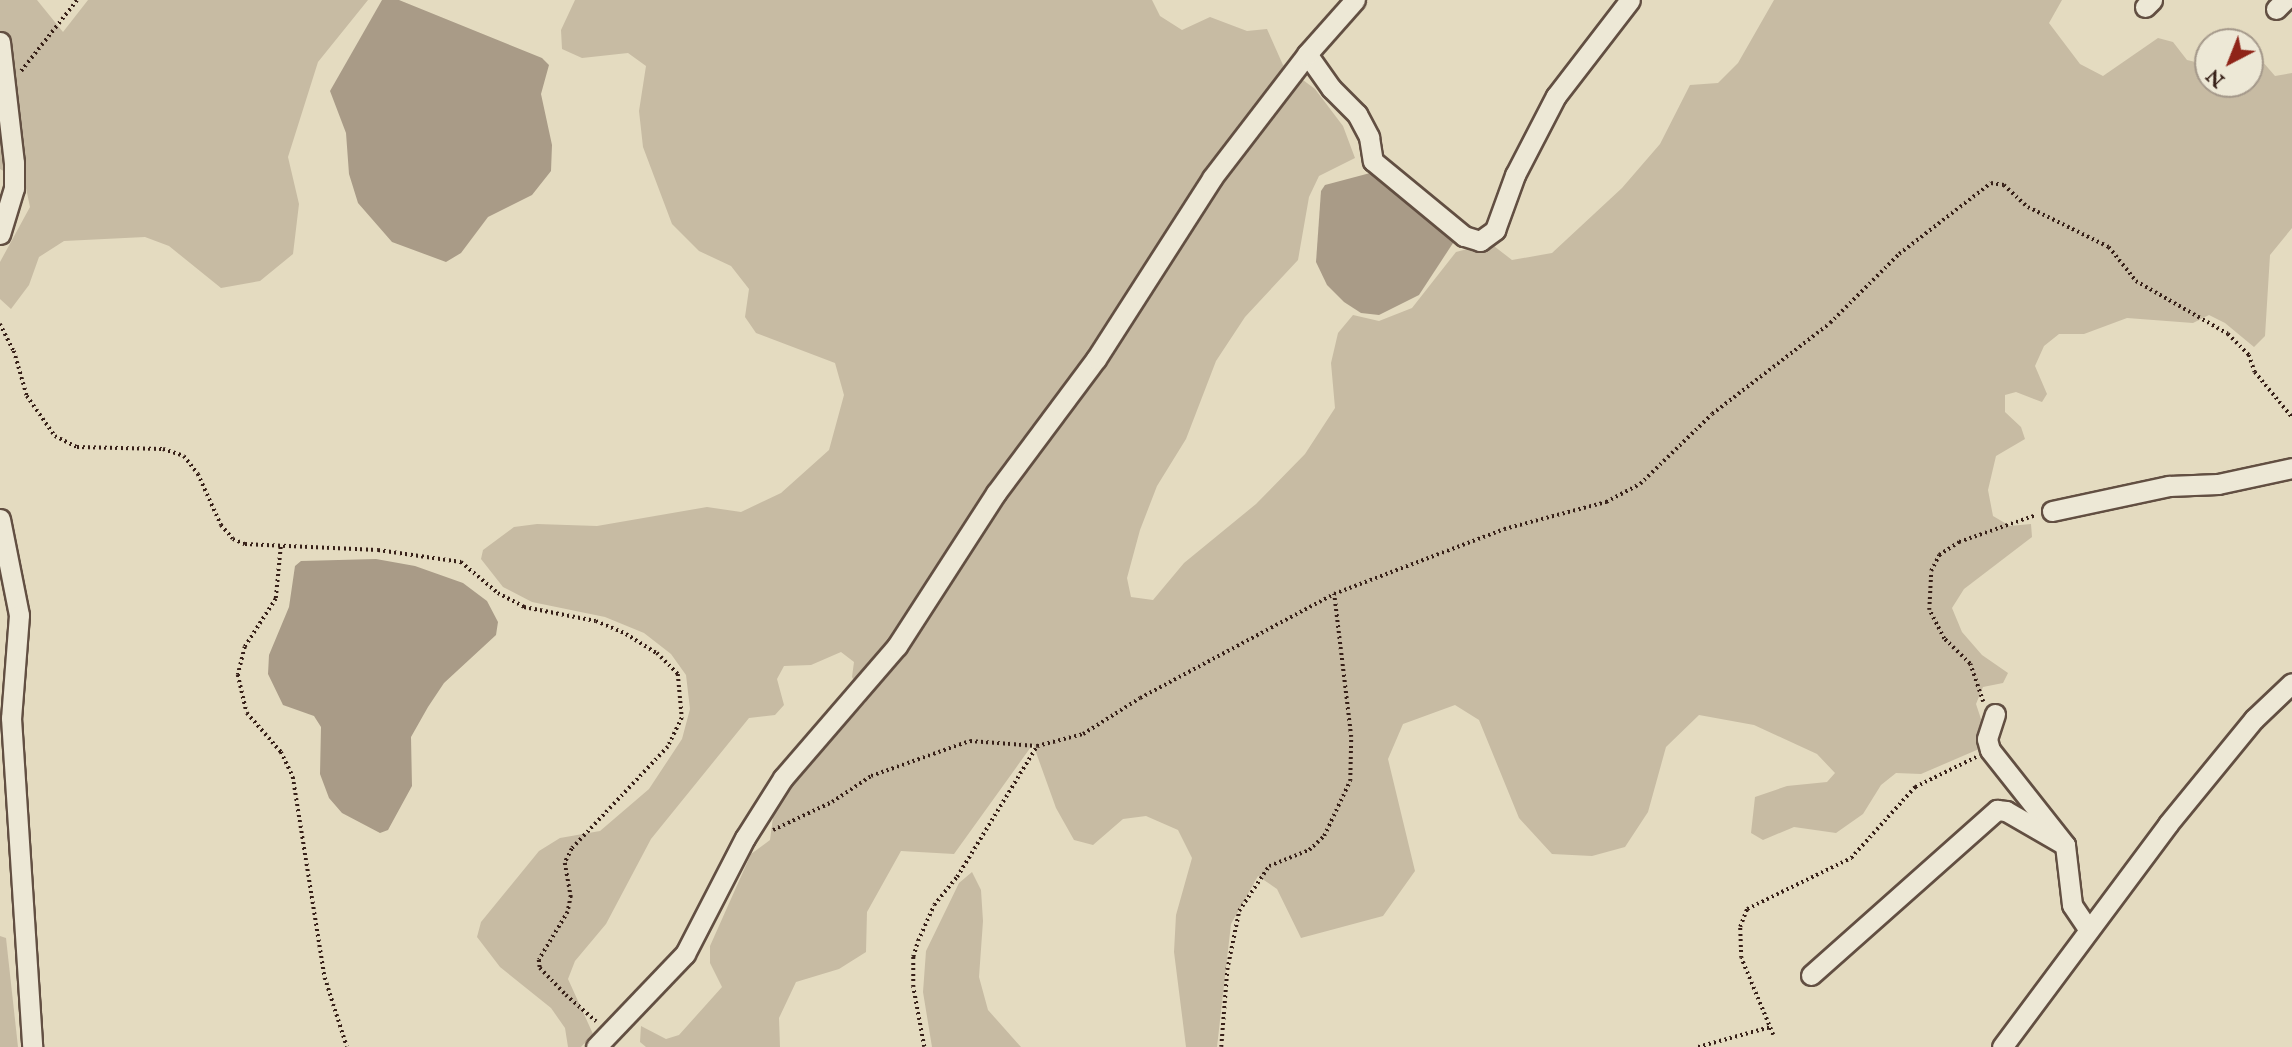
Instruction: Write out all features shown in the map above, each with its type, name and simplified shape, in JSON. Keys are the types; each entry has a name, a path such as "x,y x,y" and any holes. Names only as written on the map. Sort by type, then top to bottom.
{"street":[{"path":"603,1040 685,954 745,838 783,778 897,646 996,493 1096,359 1212,178 1307,54 1354,0"},
{"path":"1307,54 1331,88 1357,114 1369,137 1373,161 1464,236 1480,242 1494,230 1515,175 1556,96 1630,0"},
{"path":"0,42 14,188 0,234"},
{"path":"2052,511 2169,486 2218,484 2292,468"},
{"path":"1,528 19,615 11,718 32,1047"},
{"path":"2002,1047 2088,929 2254,719 2292,683"},
{"path":"1995,714 1987,739 1990,750 2064,845 2072,905 2088,929"},
{"path":"1811,975 1997,810 2006,811 2064,845"}],"path":[{"path":"6,88 76,0"},
{"path":"745,838 760,836 832,802 871,776 970,741 1037,746 1083,734 1140,698 1334,594 1504,529 1606,502 1640,484 1712,414 1830,323 1899,254 1991,183 2004,185 2028,207 2109,247 2136,281 2228,334 2249,355 2255,372 2292,417"},
{"path":"0,324 14,351 27,397 55,436 77,447 163,449 184,456 198,474 221,525 233,539 281,547 378,550 460,562 498,593 524,607 596,621 626,634 657,653 678,674 682,718 668,747 572,849 565,863 571,896 568,912 538,960 540,968 603,1040"},
{"path":"1995,714 1984,705 1970,664 1944,639 1929,610 1931,571 1939,555 1959,542 2052,511"},
{"path":"281,547 276,599 246,647 237,675 247,713 281,752 293,777 325,978 347,1047"},
{"path":"1221,1047 1227,970 1239,911 1269,866 1309,850 1324,836 1350,781 1352,737 1334,594"},
{"path":"924,1047 913,987 913,957 918,941 934,905 957,877 978,837 1037,746"},
{"path":"1773,1035 1741,958 1740,926 1746,909 1851,858 1915,787 1990,750"},
{"path":"1698,1047 1770,1027"}],"shaded area":[{"path":"0,0 37,0 63,32 88,0 368,0 318,62 288,157 299,204 293,254 260,281 221,288 169,246 145,237 64,241 39,257 29,285 11,309 0,299 0,262 30,207 25,183 0,169"},
{"path":"382,0 399,0 542,58 549,65 541,94 552,145 551,171 532,195 488,217 461,253 446,262 392,242 358,203 349,174 346,133 330,91"},
{"path":"575,0 1152,0 1160,16 1182,30 1210,17 1247,31 1267,29 1283,65 1315,89 1343,126 1355,158 1319,176 1309,197 1298,260 1245,317 1216,361 1186,439 1157,486 1140,530 1127,578 1131,597 1153,600 1184,563 1256,504 1305,454 1335,408 1331,363 1338,333 1353,315 1379,321 1412,308 1456,252 1490,243 1512,260 1552,253 1622,188 1660,144 1690,85 1718,83 1738,63 1774,0 2062,0 2049,23 2080,64 2103,76 2158,38 2173,42 2187,60 2194,62 2194,98 2264,98 2264,63 2275,76 2292,73 2292,228 2270,255 2265,336 2254,347 2225,323 2209,315 2193,323 2127,318 2084,334 2059,334 2044,346 2035,366 2047,394 2042,402 2016,392 2005,395 2005,412 2021,427 2025,439 1996,456 1988,490 1993,516 2010,526 2031,524 2032,537 1964,589 1952,608 1962,632 1982,655 2008,673 2003,683 1983,687 1976,704 1982,722 1979,749 1921,774 1896,773 1881,785 1863,814 1836,833 1794,827 1763,840 1751,833 1755,797 1787,786 1827,782 1835,773 1817,754 1754,725 1699,715 1666,747 1648,812 1625,847 1592,856 1552,854 1519,818 1479,720 1455,705 1403,724 1388,759 1415,871 1383,916 1301,938 1277,889 1258,876 1231,924 1217,1047 1186,1047 1174,952 1176,915 1192,858 1178,830 1146,816 1123,819 1093,845 1074,840 1056,808 1033,744 954,854 901,851 867,912 866,952 839,969 796,982 779,1018 780,1047 646,1047 640,1042 641,1026 666,1039 679,1035 722,987 710,963 710,946 751,854 770,840 773,817 787,789 866,702 852,677 854,662 841,652 811,665 784,666 777,679 784,705 775,715 749,718 651,839 606,924 575,961 568,979 593,1034 581,1047 568,1047 565,1028 551,1008 500,967 477,937 481,922 539,851 560,838 600,831 649,789 682,739 690,709 686,675 671,654 644,633 605,617 532,602 503,587 481,559 483,550 514,527 537,524 597,526 707,507 741,512 781,493 829,450 844,395 835,363 756,333 745,317 749,289 731,266 699,251 672,224 643,147 639,111 646,66 628,53 582,58 562,49 561,30"},
{"path":"1374,172 1455,240 1419,295 1379,315 1361,313 1344,302 1327,285 1316,262 1321,191 1325,185"},
{"path":"376,559 415,566 463,583 487,601 498,622 496,635 444,683 411,737 412,786 388,830 380,833 342,813 329,798 320,774 321,727 314,716 283,705 268,674 269,655 289,607 295,566 301,561"},
{"path":"972,872 981,890 983,921 979,977 988,1010 1021,1047 932,1047 923,992 926,951 959,883"},
{"path":"0,936 6,938 18,1047 0,1047"}]}
